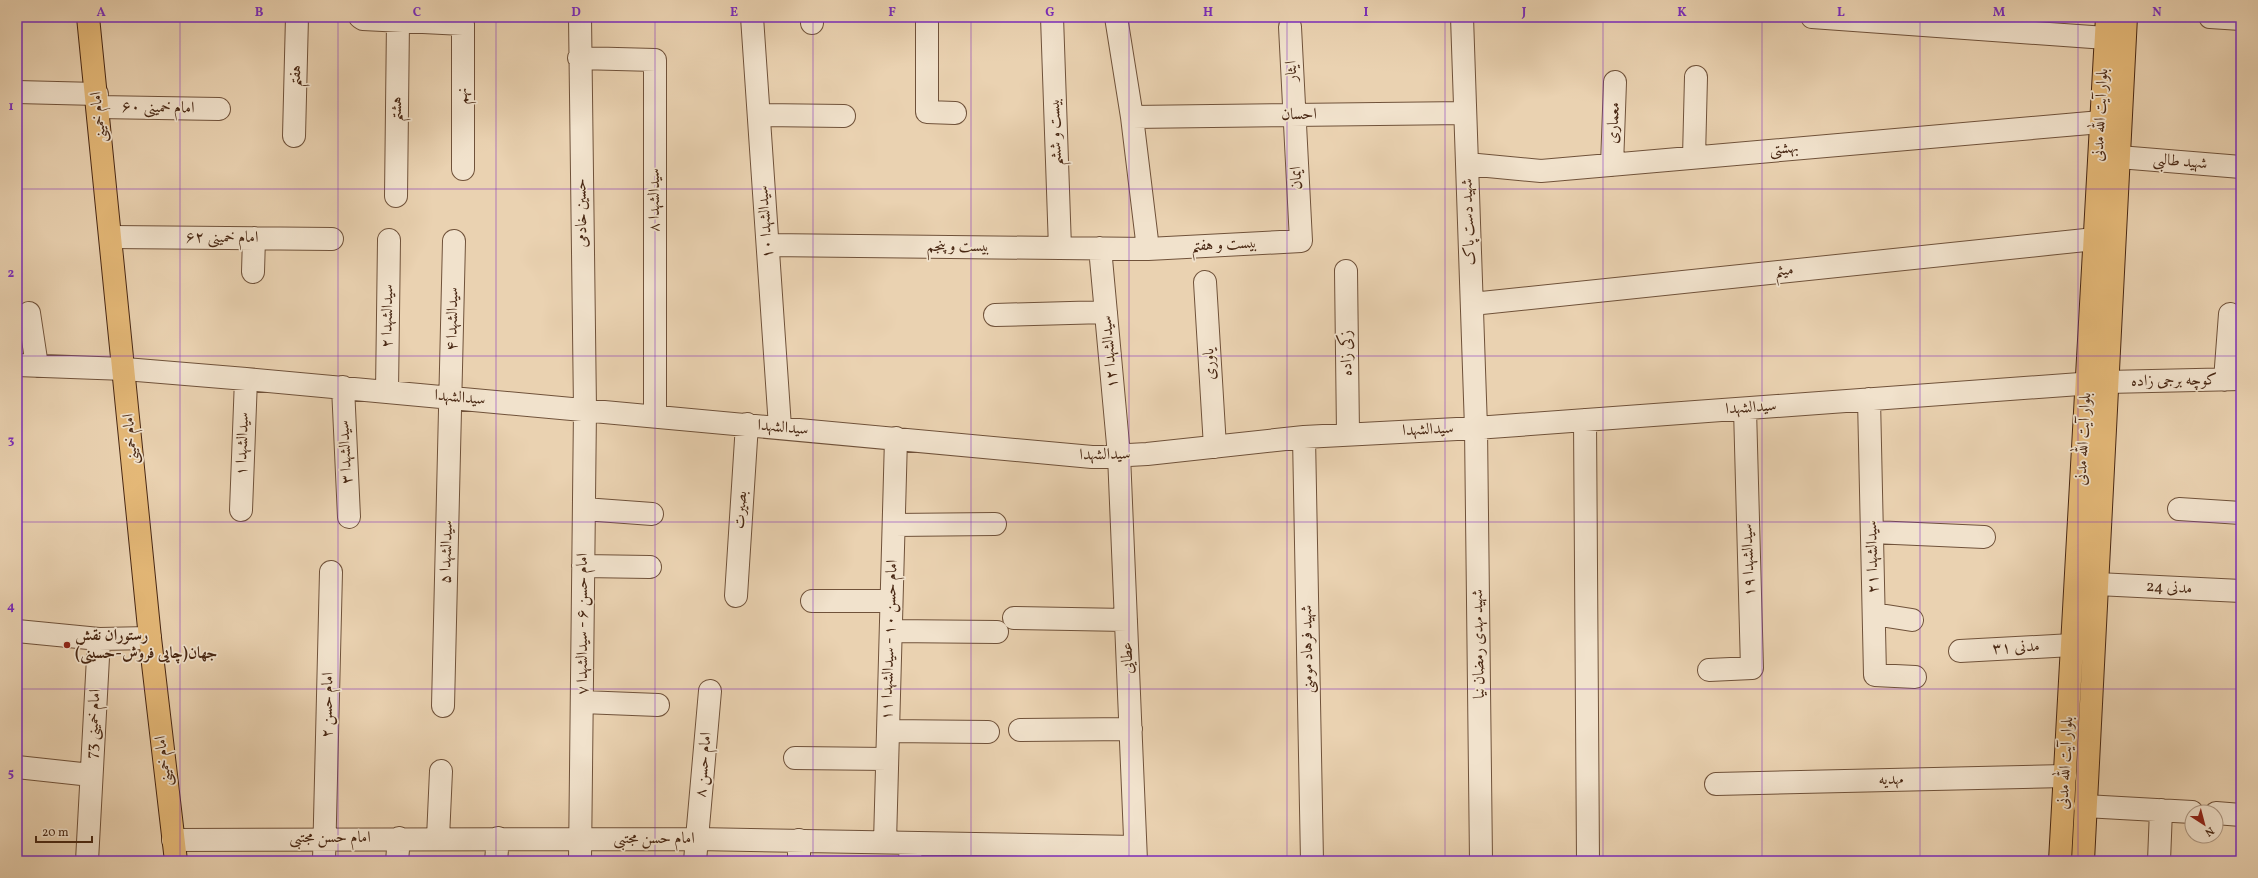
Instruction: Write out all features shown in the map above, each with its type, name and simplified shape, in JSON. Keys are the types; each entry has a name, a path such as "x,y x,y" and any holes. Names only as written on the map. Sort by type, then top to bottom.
{"main road":[{"name":"امام خمینی","path":"88,17 125,369 150,638 174,850"},
{"name":"بلوار آیت الله مدنی","path":"2060,861 2072,645 2119,157 2126,17"},
{"name":"بلوار آیت الله مدنی","path":"2083,861 2097,584 2095,239 2106,27"}],"street":[{"name":"هفتم","path":"294,136 298,17"},
{"path":"360,17 398,21"},
{"name":"حسین خادمی","path":"580,17 579,58 585,409"},
{"name":"سیدالشهدا ۱۰","path":"752,17 780,427"},
{"path":"927,17 927,112 955,113"},
{"name":"بیست و ششم","path":"1052,17 1060,248"},
{"path":"1116,17 1132,116 1148,249"},
{"name":"شهید دست پاک","path":"1462,17 1476,428"},
{"path":"1812,17 2106,27"},
{"path":"2210,17 2241,19"},
{"name":"نهم","path":"398,21 463,24 463,169"},
{"name":"هشتم","path":"396,196 398,21"},
{"name":"ایثار","path":"1290,27 1294,115"},
{"name":"سیدالشهدا ۸","path":"579,58 655,60 655,415"},
{"path":"1694,157 1696,77"},
{"name":"معماری","path":"1612,165 1615,82"},
{"name":"امام خمینی ۶۰","path":"17,92 97,101 219,109"},
{"name":"احسان","path":"1132,116 1465,113"},
{"path":"759,115 844,116"},
{"name":"ایمان","path":"1294,115 1301,241"},
{"name":"بهشتی","path":"1467,164 1541,171 2101,122"},
{"name":"شهید طالبی","path":"2119,157 2241,167"},
{"name":"امام خمینی ۶۲","path":"111,237 332,239"},
{"path":"253,272 254,238"},
{"name":"میثم","path":"1472,304 2095,239"},
{"name":"سیدالشهدا ۲","path":"387,391 390,240"},
{"name":"سیدالشهدا ۴","path":"452,397 454,241"},
{"name":"بیست و هفتم","path":"1148,249 1301,241"},
{"name":"بیست و پنجم","path":"768,246 1148,249"},
{"name":"سیدالشهدا ۱۲","path":"1100,248 1120,455"},
{"name":"زکی زاده","path":"1346,271 1348,434"},
{"name":"یاوری","path":"1205,282 1215,446"},
{"path":"995,315 1106,312"},
{"path":"27,366 29,313"},
{"path":"2230,314 2233,379"},
{"name":"سیدالشهدا","path":"27,366 125,369 246,378 1092,457 1304,437 1476,428 2097,383"},
{"name":"سیدالشهدا ۱","path":"240,510 246,378"},
{"name":"کوچه برجى زاده","path":"2097,383 2233,379"},
{"name":"سیدالشهدا ۳","path":"342,387 349,517"},
{"name":"سیدالشهدا ۵","path":"443,706 452,397"},
{"name":"سیدالشهدا ۲۱","path":"1869,399 1875,675 1915,678"},
{"name":"امام حسن ۶ - سیدالشهدا ۷","path":"580,861 585,409"},
{"name":"سیدالشهدا ۱۹","path":"1709,670 1752,668 1745,409"},
{"path":"1585,420 1588,861"},
{"name":"بصیرت","path":"736,596 747,424"},
{"name":"شهید مهدی رمضان نیا","path":"1476,428 1481,861"},
{"name":"شهید فرهاد مومنی","path":"1304,437 1312,861"},
{"name":"امام حسن ۱۰ - سیدالشهدا ۱۱","path":"885,842 896,438"},
{"name":"عطایی","path":"1120,455 1135,854"},
{"path":"2179,508 2241,513"},
{"path":"584,509 652,514"},
{"path":"894,525 995,524"},
{"path":"1873,532 1984,537"},
{"path":"583,566 650,567"},
{"name":"امام حسن ۲","path":"324,861 331,572"},
{"name":"مدنی 24","path":"2097,584 2241,591"},
{"path":"812,600 892,601"},
{"path":"1874,614 1912,620"},
{"path":"1014,618 1126,620"},
{"path":"17,631 99,639 150,638"},
{"path":"891,631 997,632"},
{"name":"امام خمینی 73","path":"87,861 99,639"},
{"name":"مدنی ۳۱","path":"1960,651 2072,645"},
{"name":"امام حسن ۸","path":"696,861 710,691"},
{"path":"582,702 658,705"},
{"path":"1020,730 1130,729"},
{"path":"888,731 988,732"},
{"path":"794,758 887,759"},
{"path":"17,767 91,775"},
{"path":"438,838 441,771"},
{"name":"مهدیه","path":"1716,784 2065,776"},
{"path":"2085,806 2184,811"},
{"path":"2159,861 2161,810"},
{"path":"2224,814 2241,815"},
{"name":"امام حسن مجتبی","path":"174,850 325,838 580,838 697,839 799,851 885,842 910,852 1135,854"},
{"path":"397,861 399,838"},
{"path":"496,861 498,838"}],"place":[{"name":"رستوران نقش جهان(چایی فروش-حسینی)","path":"67,645"}]}
